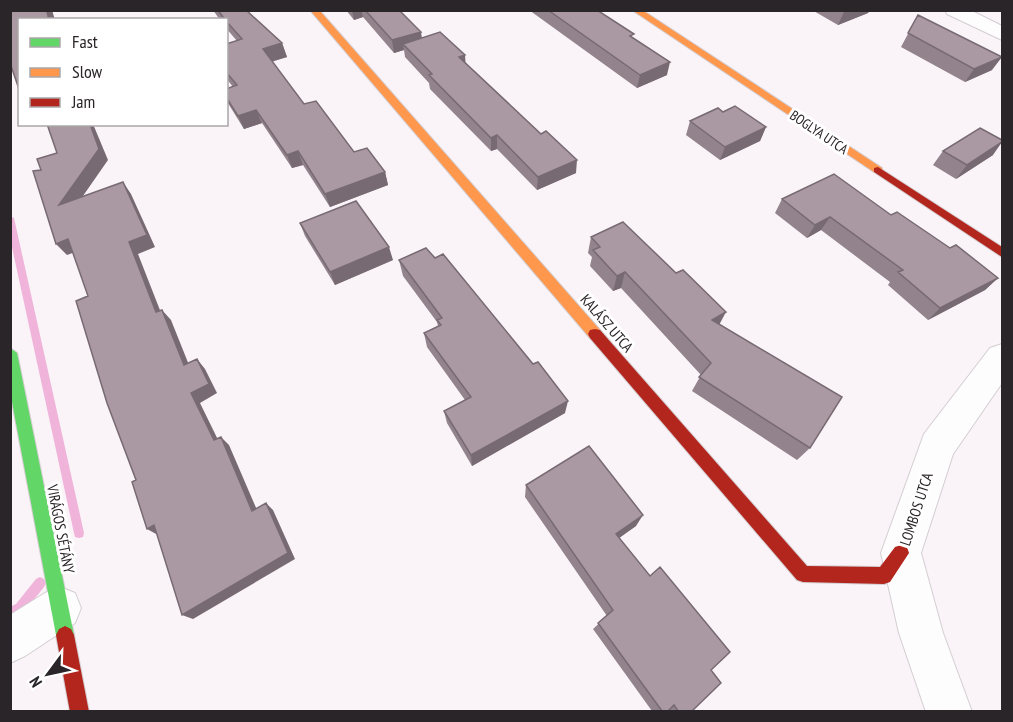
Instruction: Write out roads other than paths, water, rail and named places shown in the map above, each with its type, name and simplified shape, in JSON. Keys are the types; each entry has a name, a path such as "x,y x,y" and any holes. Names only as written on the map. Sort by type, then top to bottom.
{"street":[{"name":"KALÁSZ UTCA","path":"314,10 803,574 884,576 901,553"},
{"name":"BOGLYA UTCA","path":"636,10 1002,253"},
{"path":"954,10 1002,34"},
{"name":"VIRÁGOS SÉTÁNY","path":"10,353 80,711"},
{"name":"LOMBOS UTCA","path":"949,711 921,633 901,553 937,446 1002,358"},
{"path":"10,641 60,608"}],"waterway":[{"path":"10,218 79,533"},
{"path":"10,614 20,608 40,583"}]}
